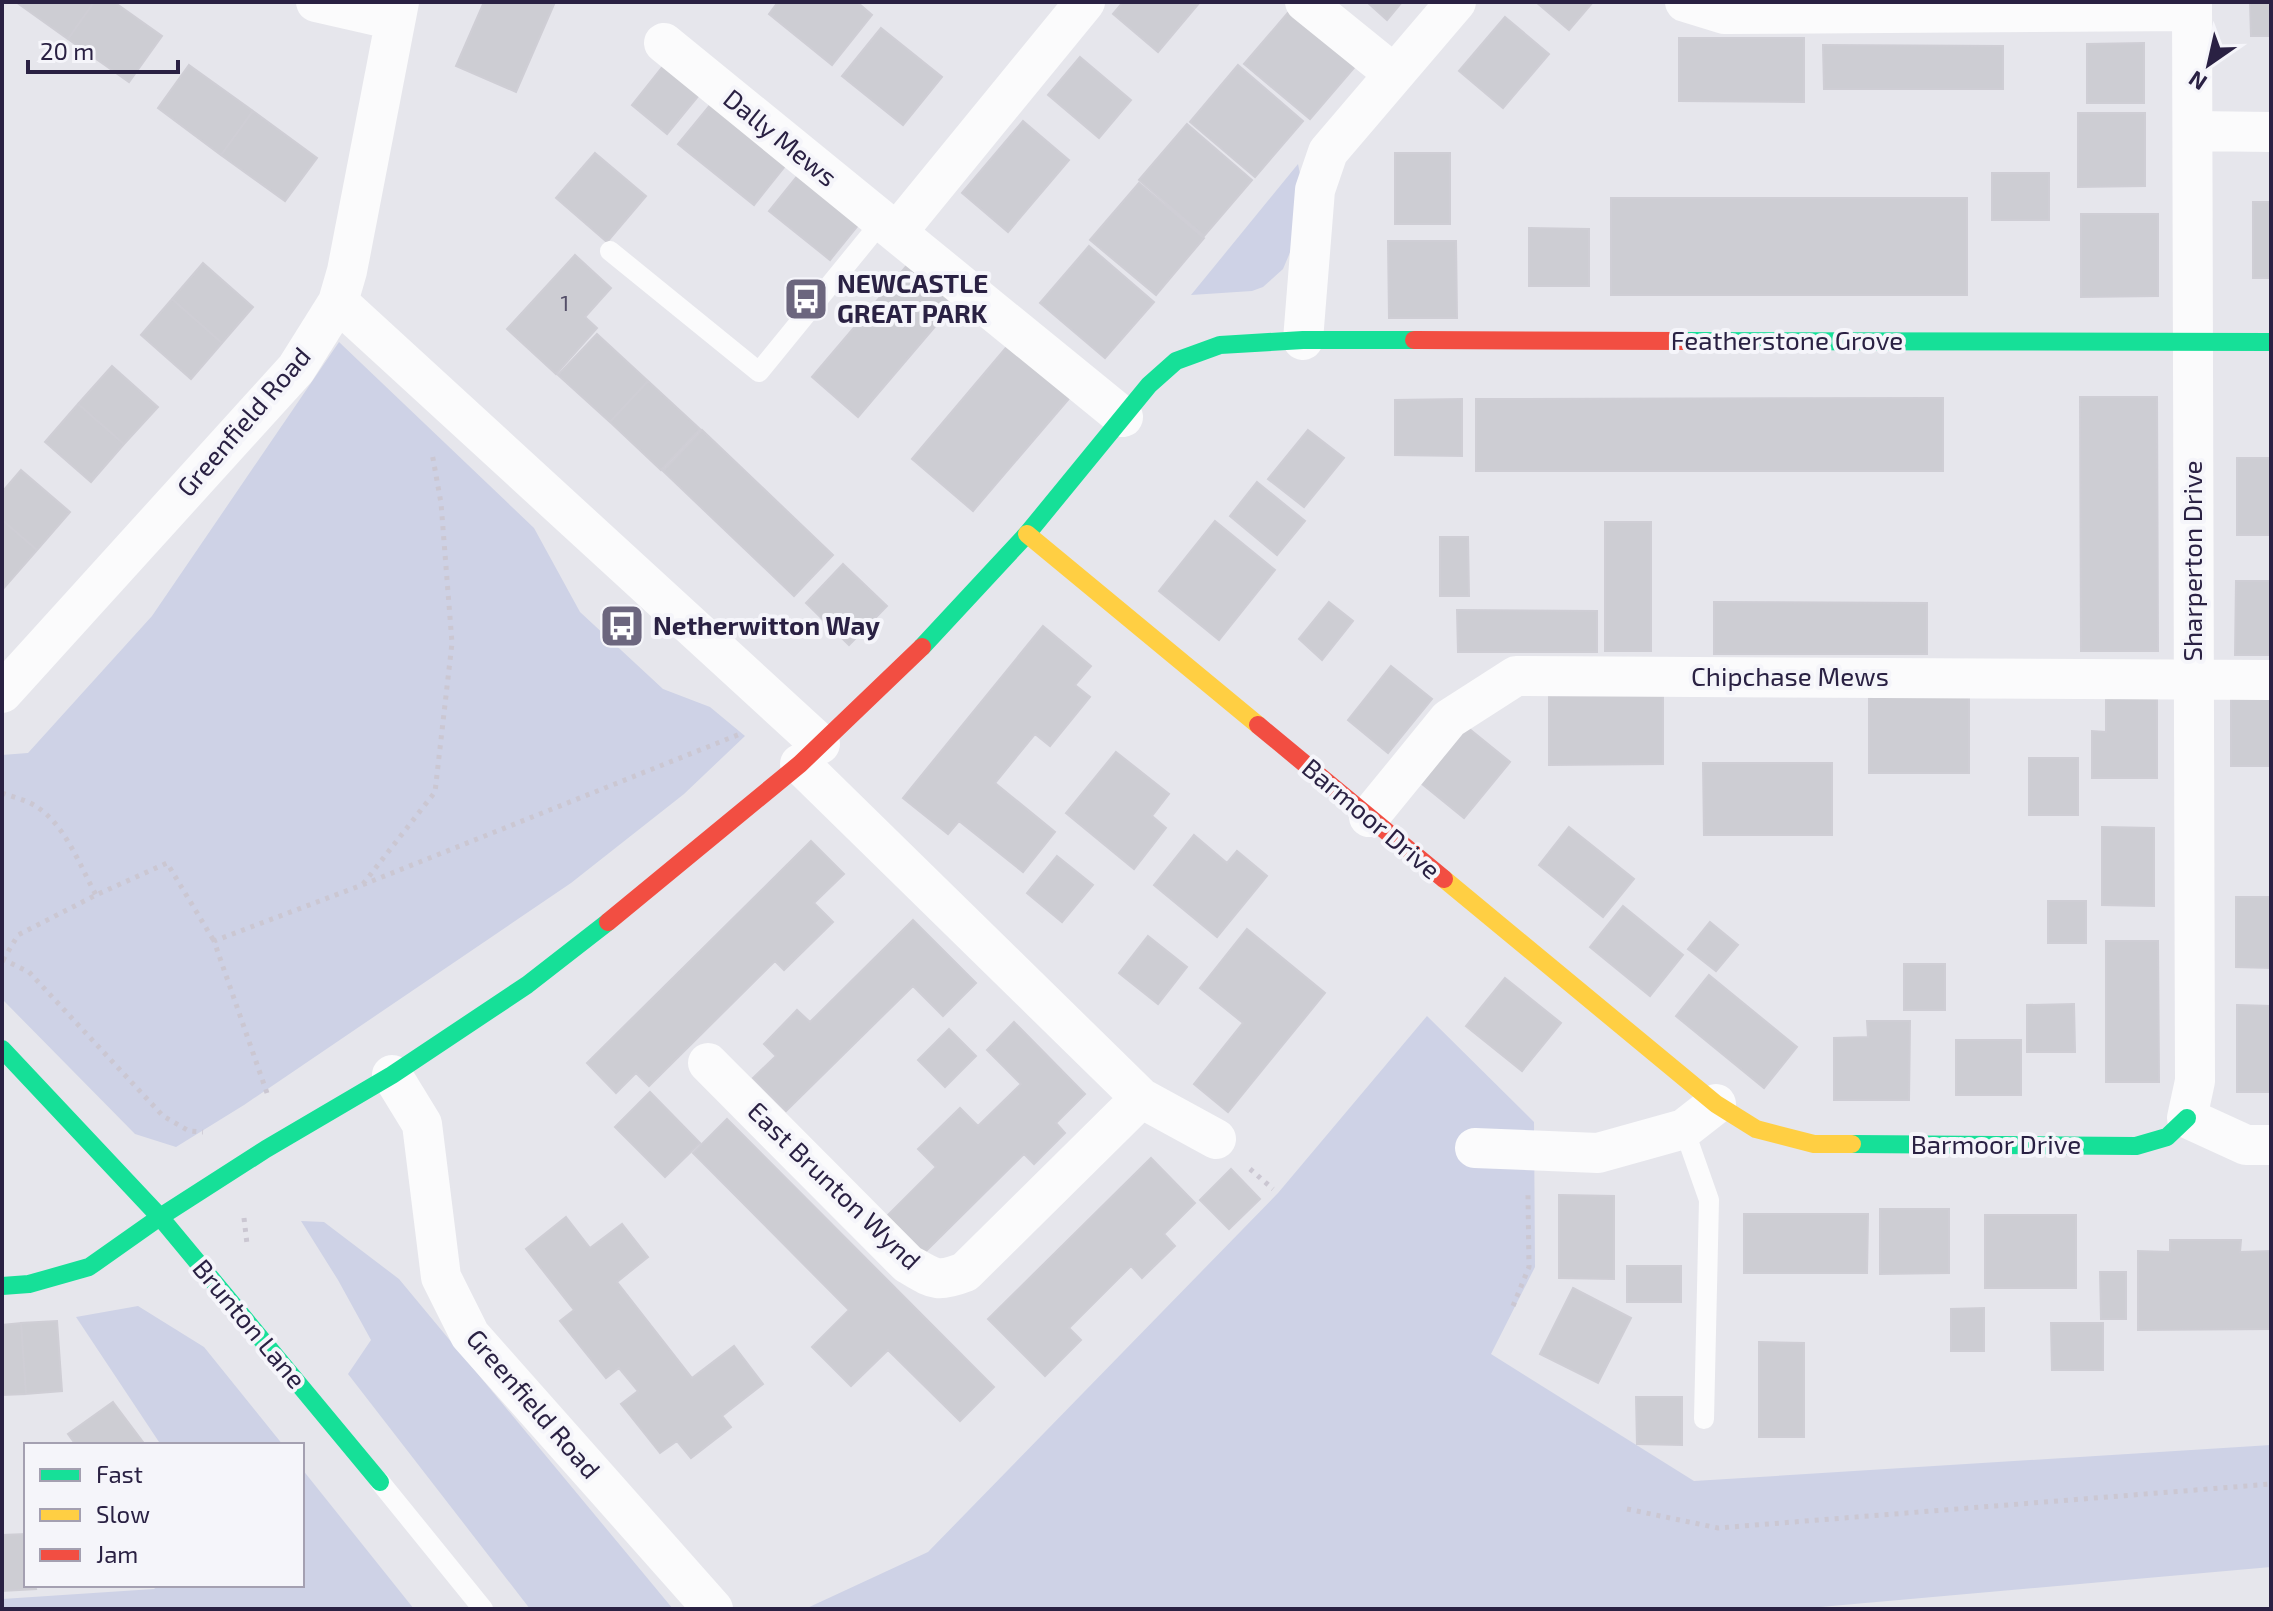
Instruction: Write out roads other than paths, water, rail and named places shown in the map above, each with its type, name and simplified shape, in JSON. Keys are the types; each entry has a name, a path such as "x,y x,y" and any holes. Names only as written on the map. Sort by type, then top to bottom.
{"street":[{"path":"316,2 397,11"},
{"path":"890,226 1085,2"},
{"path":"1305,2 1394,74"},
{"path":"2,1286 29,1284 89,1267 160,1217 266,1149 392,1075 527,985 653,887 810,754 911,658 1027,534 1149,385 1176,361 1220,345 1303,340 1315,190 1328,152 1456,2"},
{"path":"1685,2 1724,14 2192,6"},
{"name":"Sharperton Drive","path":"2187,1118 2195,1081 2192,6"},
{"name":"Greenfield Road","path":"2,693 296,369 338,302 347,271 397,11"},
{"name":"Dally Mews","path":"664,43 1123,417"},
{"path":"2193,131 2271,132"},
{"path":"338,302 788,715 810,754 1141,1098 1216,1139"},
{"name":"Featherstone Grove","path":"1303,340 2271,342"},
{"name":"Barmoor Drive","path":"1027,534 1716,1104 1756,1129 1814,1144 2136,1146 2167,1137 2187,1118"},
{"name":"Chipchase Mews","path":"1369,817 1449,719 1516,676 2271,680"},
{"name":"Brunton Lane","path":"2,1049 160,1217 380,1482"},
{"name":"East Brunton Wynd","path":"708,1063 908,1264 944,1280 965,1272 1141,1098"},
{"name":"Greenfield Road","path":"392,1075 422,1124 441,1277 470,1335 713,1609"},
{"path":"1475,1148 1598,1153 1684,1129 1716,1104"},
{"path":"2187,1118 2246,1145 2271,1145"}],"lane":[{"path":"610,251 759,372 890,226"},
{"path":"1684,1129 1709,1200 1704,1419"},
{"name":"Brunton Lane","path":"380,1482 483,1609"}],"place":[{"name":"NEWCASTLE GREAT PARK","path":"806,299"},
{"name":"Netherwitton Way","path":"622,626"}]}
